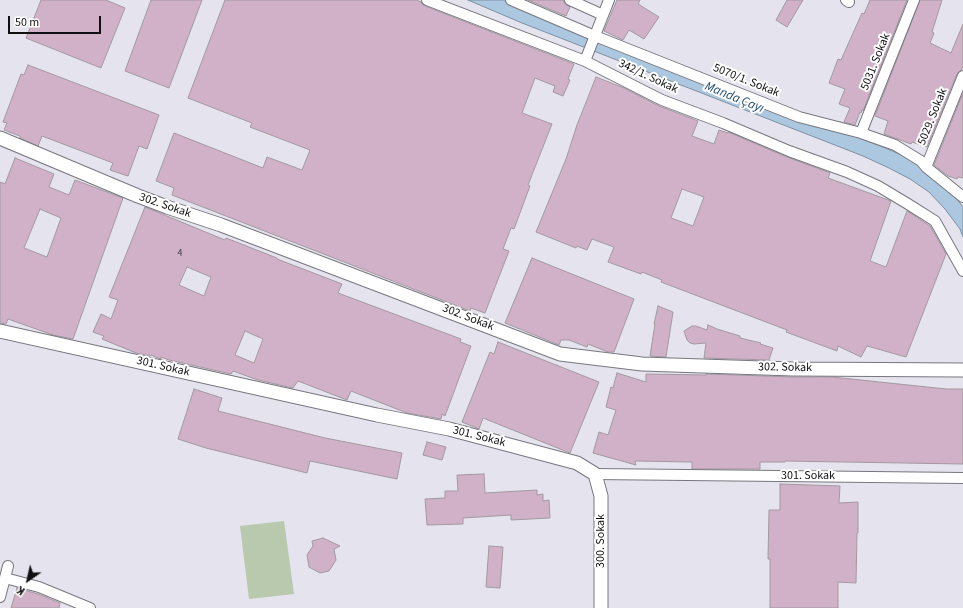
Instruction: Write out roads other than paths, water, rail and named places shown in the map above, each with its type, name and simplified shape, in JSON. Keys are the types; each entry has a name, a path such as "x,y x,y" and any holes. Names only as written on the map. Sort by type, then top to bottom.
{"street":[{"name":"342/1. Sokak","path":"427,0 585,61 662,100 723,123 789,151 847,172 878,186 935,222 963,271"},
{"name":"5070/1. Sokak","path":"511,0 595,37 799,116 895,144 921,161 926,167 963,197"},
{"path":"570,0 603,15"},
{"path":"585,61 609,0"},
{"name":"5031. Sokak","path":"861,133 914,0"},
{"name":"5029. Sokak","path":"926,167 963,76"},
{"name":"302. Sokak","path":"0,138 138,196 221,225 560,354 642,364 793,369 963,370"},
{"name":"301. Sokak","path":"0,331 449,430 577,463 595,474 963,478"},
{"name":"300. Sokak","path":"595,474 601,496 601,608"},
{"path":"0,597 8,566"},
{"path":"5,578 39,587 90,608"}],"water":[{"name":"Manda Çayı","path":"468,0 506,0 913,160 953,194 963,207 963,237 960,229 945,209 929,192 910,179 889,168 863,156 522,23"}]}
